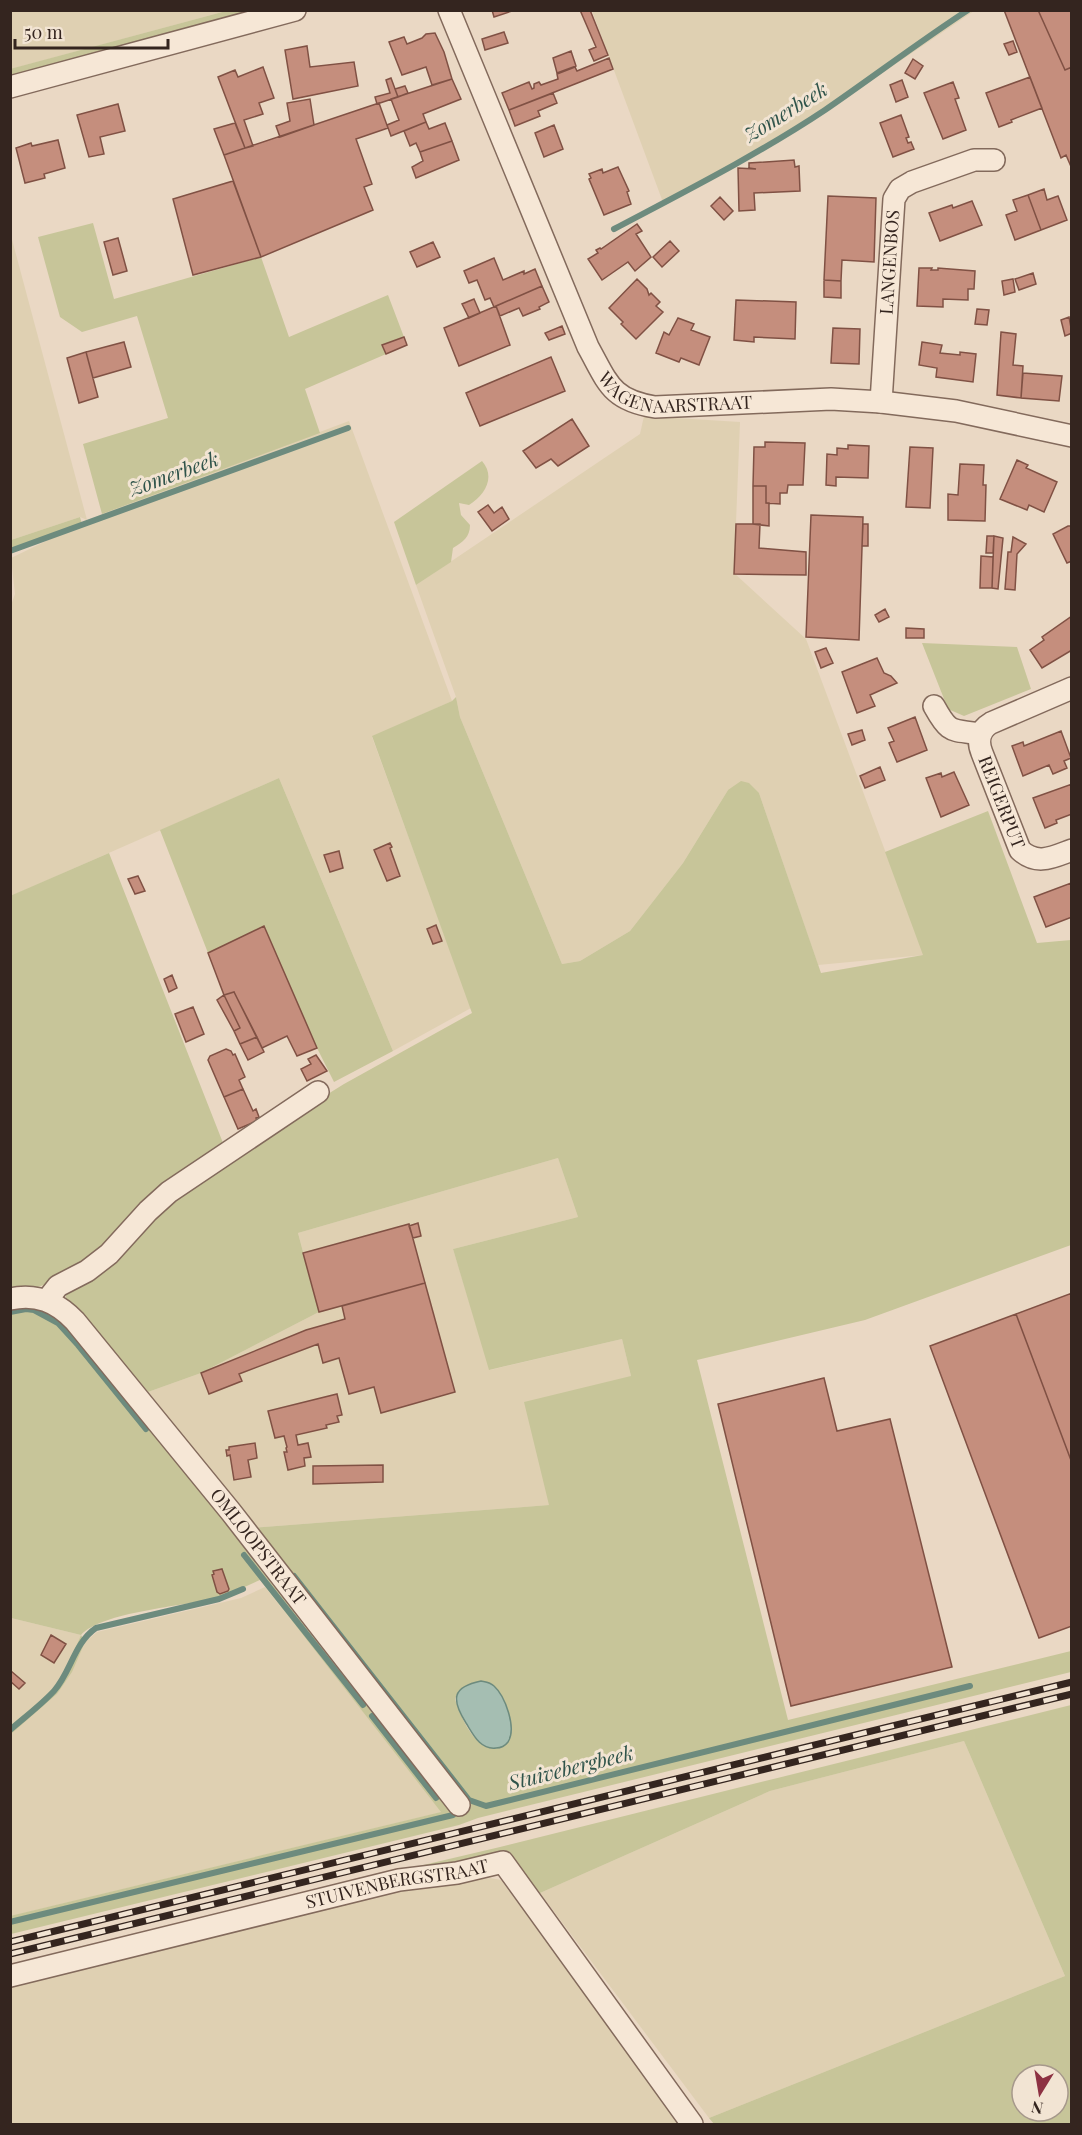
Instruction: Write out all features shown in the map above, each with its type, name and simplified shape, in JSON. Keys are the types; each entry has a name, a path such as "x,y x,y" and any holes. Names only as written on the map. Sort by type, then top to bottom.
{"street":[{"path":"10,87 295,10"},
{"name":"WAGENAARSTRAAT","path":"450,10 588,347 608,383 619,395 633,403 655,407 831,399 881,402 956,411 1071,436"},
{"name":"LANGENBOS","path":"881,402 894,199 900,189 912,182 975,160 994,160"},
{"name":"REIGERPUT","path":"1071,688 990,723 980,734 980,749 1020,850 1030,857 1044,860 1071,850"},
{"name":"REIGERPUT","path":"934,706 948,728 980,734"},
{"path":"10,1299 32,1297 47,1300 58,1286 87,1270 109,1254 148,1211 175,1187 318,1092"},
{"name":"OMLOOPSTRAAT","path":"47,1300 65,1311 84,1331 231,1512 459,1805"},
{"name":"STUIVENBERGSTRAAT","path":"10,1976 399,1880 457,1874 502,1862 692,2124"}],"shaded area":[{"path":"592,10 974,11 832,107 664,205"},
{"path":"11,11 226,11 11,69"},
{"path":"226,11 265,11 11,81 10,69"},
{"path":"93,223 114,299 261,257 289,337 388,295 407,345 305,389 320,433 102,514 83,444 168,418 137,316 82,332 60,317 38,237"},
{"path":"10,232 87,520 80,517 11,540"},
{"path":"644,416 740,422 734,573 806,639 924,955 818,965 759,793 728,790 683,863 630,931 580,961 562,964 460,717 456,697 416,585 640,434"},
{"path":"349,421 452,701 372,737 471,1008 393,1051 279,778 11,896 10,608 15,594 11,558 102,514"},
{"path":"482,461 488,473 484,491 469,505 459,503 461,515 470,525 467,536 453,548 451,562 416,585 394,522"},
{"path":"80,517 82,524 11,549 11,540"},
{"path":"922,643 1017,647 1031,689 964,716 948,709"},
{"path":"456,697 460,717 562,964 580,961 630,931 683,863 728,790 741,781 749,783 759,793 821,973 923,955 885,852 988,811 1037,943 1071,940 1071,1245 865,1320 697,1360 788,1720 1071,1651 1071,1672 11,1934 10,1916 441,1812 260,1580 216,1598 124,1615 91,1627 81,1635 11,1618 11,1306 21,1304 56,1312 251,1528 549,1505 524,1402 631,1376 622,1339 489,1370 453,1249 578,1217 558,1158 298,1233 319,1312 201,1373 148,1392 111,1348 66,1302 66,1291 167,1198 238,1150 344,1084 472,1013 372,736 452,701","holes":["481,1681 488,1683 504,1700 511,1731 489,1748 472,1734 455,1699 459,1692 469,1685"]},
{"path":"279,778 393,1051 334,1082 264,926 208,953 160,830"},
{"path":"109,853 225,1148 107,1251 60,1280 31,1289 10,1291 10,896"},
{"path":"558,1158 578,1217 453,1249 490,1370 622,1339 631,1376 549,1505 251,1528 148,1392 201,1373 319,1312 298,1233"},
{"path":"265,1587 442,1812 11,1916 10,1734 57,1694 85,1642 97,1632 241,1598"},
{"path":"11,1618 81,1635 66,1669 53,1690 11,1725"},
{"path":"81,1635 85,1642 72,1672 57,1694 11,1734 11,1725 53,1690 66,1669"},
{"path":"481,1681 494,1686 506,1704 511,1729 510,1736 504,1746 498,1748 490,1748 481,1744 471,1732 458,1707 457,1695 460,1691 464,1687"},
{"path":"1071,1705 1071,2124 714,2124 709,2118 1065,1976 964,1741 770,1791 540,1893 505,1853 11,1966 500,1847"},
{"path":"964,1741 1065,1976 709,2118 540,1893 770,1791"},
{"path":"490,1878 501,1880 681,2124 11,2124 10,1983 408,1889"}],"building":[{"path":"492,10 515,10 494,17"},
{"path":"580,10 590,10 608,55 594,61 589,50 596,47"},
{"path":"1004,10 1038,10 1065,70 1072,67 1072,169 1066,155 1061,158"},
{"path":"1038,10 1072,10 1072,67 1065,70"},
{"path":"504,32 508,43 485,50 482,39"},
{"path":"435,33 444,52 452,79 432,85 426,67 402,75 389,42 404,37 407,44 426,34"},
{"path":"1013,41 1017,52 1009,55 1004,44"},
{"path":"307,46 310,67 354,62 358,86 293,99 285,50"},
{"path":"571,51 576,66 557,73 553,58"},
{"path":"609,58 613,69 509,110 502,93 529,82 532,89 534,84 539,82 541,85 558,79 557,74 575,67 577,71"},
{"path":"913,59 923,66 915,79 905,73"},
{"path":"263,67 274,98 259,103 263,114 244,120 253,146 245,148 218,77 235,70 238,77"},
{"path":"1030,77 1042,108 999,127 986,93"},
{"path":"391,78 398,97 377,104 375,97 390,93 386,80"},
{"path":"452,79 461,99 423,114 426,122 391,136 387,125 399,120 391,99"},
{"path":"902,80 908,97 896,102 890,85"},
{"path":"953,82 959,98 955,99 966,130 943,139 924,93"},
{"path":"405,86 408,93 398,97 395,89"},
{"path":"553,93 557,103 538,111 540,116 515,126 509,110"},
{"path":"310,99 314,125 280,137 276,126 290,121 287,103"},
{"path":"379,103 388,128 356,139 372,184 364,187 373,210 261,257 224,155"},
{"path":"118,104 125,131 100,137 104,154 89,157 77,115"},
{"path":"901,115 909,137 906,138 914,149 893,157 880,123"},
{"path":"426,122 429,129 445,123 452,141 420,152 416,143 410,146 404,131"},
{"path":"235,123 245,148 224,155 214,129"},
{"path":"554,125 563,149 544,157 535,133"},
{"path":"58,140 65,168 44,174 45,178 25,183 16,148 31,143 32,146"},
{"path":"452,141 459,160 416,178 412,167 423,161 420,152"},
{"path":"794,160 795,167 799,166 800,191 754,193 755,210 739,211 738,168 756,169 749,168 749,163"},
{"path":"618,167 629,191 627,192 631,204 604,215 589,174 602,169 603,173"},
{"path":"233,181 261,257 193,275 173,199"},
{"path":"1044,189 1047,200 1058,196 1067,220 1041,230 1028,195"},
{"path":"1028,195 1041,230 1015,240 1006,215 1017,211 1013,200"},
{"path":"828,196 876,198 874,262 842,260 841,281 824,280"},
{"path":"720,197 733,211 724,220 711,206"},
{"path":"972,201 982,225 940,241 929,213"},
{"path":"637,224 642,231 636,234 651,257 635,271 628,262 602,280 588,259 598,253 596,250 601,249"},
{"path":"118,238 127,271 113,275 104,242"},
{"path":"670,241 679,251 662,267 653,257"},
{"path":"433,242 440,257 417,267 410,252"},
{"path":"494,258 503,280 535,269 542,286 494,307 490,298 485,300 477,280 469,283 464,271"},
{"path":"919,268 975,271 974,289 968,289 968,300 943,299 943,307 917,306"},
{"path":"1033,273 1036,284 1019,290 1015,279"},
{"path":"637,279 647,289 649,295 651,293 660,302 656,306 663,312 636,339 609,308"},
{"path":"1013,279 1015,292 1004,295 1002,281"},
{"path":"824,280 841,281 841,298 824,297"},
{"path":"542,286 549,302 539,307 540,309 523,316 519,308 500,316 496,306"},
{"path":"474,299 480,313 469,318 462,304"},
{"path":"736,300 796,302 795,339 754,337 754,342 734,340"},
{"path":"496,306 510,345 459,366 444,328"},
{"path":"977,309 989,310 987,325 975,324"},
{"path":"1069,317 1072,333 1065,336 1061,320"},
{"path":"678,318 694,324 691,330 710,337 699,365 681,358 679,362 656,353 664,332 669,335"},
{"path":"562,326 565,334 549,340 545,333"},
{"path":"833,328 860,329 859,364 831,363"},
{"path":"1001,332 1016,334 1013,365 1023,366 1021,398 997,395"},
{"path":"404,337 407,345 386,354 382,345"},
{"path":"124,342 131,367 93,378 86,352"},
{"path":"922,342 942,345 940,353 976,354 973,382 936,377 937,368 919,365"},
{"path":"86,352 98,397 79,403 67,358"},
{"path":"551,357 565,391 480,426 466,393"},
{"path":"1023,373 1062,376 1059,401 1021,398"},
{"path":"572,419 589,446 558,466 551,459 536,468 523,451"},
{"path":"765,442 805,443 803,485 788,485 787,493 780,493 780,504 766,503 766,486 753,486 754,447 765,447"},
{"path":"848,445 869,446 868,478 836,477 836,486 826,485 827,454 837,455 837,448 848,449"},
{"path":"910,447 933,448 930,508 906,507"},
{"path":"1017,460 1028,465 1026,468 1057,482 1044,512 1029,505 1027,510 1000,499"},
{"path":"960,464 984,465 985,521 948,520 948,494 958,495"},
{"path":"753,486 766,486 769,526 753,524"},
{"path":"488,505 494,513 502,507 509,519 492,531 478,512"},
{"path":"811,515 863,517 859,640 806,637"},
{"path":"736,524 760,524 759,548 806,552 806,575 734,574"},
{"path":"863,524 868,524 868,546 862,546"},
{"path":"1072,526 1072,561 1067,563 1053,534"},
{"path":"987,536 994,536 993,553 986,553"},
{"path":"994,536 1003,538 998,589 992,588"},
{"path":"1013,537 1026,544 1017,554 1015,590 1005,589 1008,552 1011,552"},
{"path":"981,556 993,557 992,588 980,588"},
{"path":"885,609 889,617 879,622 875,615"},
{"path":"1072,616 1072,650 1042,668 1030,650 1044,640 1042,637"},
{"path":"906,628 924,629 924,638 906,638"},
{"path":"826,648 833,663 821,668 815,652"},
{"path":"877,658 884,673 891,676 897,683 870,695 875,706 857,713 842,672"},
{"path":"915,717 927,750 897,762 889,743 894,741 888,728"},
{"path":"862,730 865,740 852,745 848,734"},
{"path":"1061,731 1071,758 1064,761 1067,768 1053,774 1049,765 1023,776 1012,746 1023,742 1024,746"},
{"path":"880,767 885,780 865,788 860,776"},
{"path":"954,772 969,805 941,817 926,778 941,773 942,777"},
{"path":"1072,784 1072,814 1056,820 1057,823 1045,828 1033,798"},
{"path":"390,843 400,876 387,881 374,850"},
{"path":"339,851 343,868 330,872 324,855"},
{"path":"138,876 145,891 135,894 128,879"},
{"path":"1071,883 1072,917 1046,927 1034,897"},
{"path":"436,925 442,941 433,944 427,929"},
{"path":"264,926 317,1048 297,1056 287,1036 262,1048 234,992 224,995 208,953"},
{"path":"172,975 177,988 169,992 164,979"},
{"path":"234,992 257,1037 240,1044 234,1031 240,1028 224,995"},
{"path":"224,995 240,1028 234,1031 217,1000"},
{"path":"193,1007 204,1034 186,1042 175,1014"},
{"path":"257,1037 264,1052 248,1060 240,1044"},
{"path":"226,1049 233,1055 235,1054 245,1077 239,1080 243,1089 224,1097 208,1060 210,1056"},
{"path":"316,1055 327,1071 307,1081 301,1069 311,1064 308,1059"},
{"path":"243,1089 253,1111 256,1109 259,1117 256,1118 257,1121 238,1129 224,1097"},
{"path":"418,1223 421,1236 413,1238 409,1226"},
{"path":"409,1224 425,1283 319,1312 303,1253"},
{"path":"425,1283 455,1392 381,1413 374,1387 349,1394 339,1358 323,1363 318,1344 239,1374 242,1381 209,1394 201,1373 306,1330 345,1319 342,1306"},
{"path":"1072,1293 1072,1463 1016,1314"},
{"path":"1016,1314 1072,1463 1072,1626 1039,1638 930,1346"},
{"path":"824,1378 837,1431 890,1419 952,1667 791,1706 718,1404"},
{"path":"337,1394 342,1415 337,1416 339,1422 326,1425 327,1428 296,1435 298,1445 308,1443 311,1457 304,1458 305,1466 288,1470 284,1452 287,1452 287,1447 284,1436 275,1438 268,1411"},
{"path":"255,1443 257,1458 248,1460 251,1477 234,1480 230,1455 227,1456 226,1450 229,1450 229,1447"},
{"path":"383,1465 383,1482 313,1484 313,1466"},
{"path":"222,1569 229,1589 220,1594 217,1592 212,1575 213,1571"},
{"path":"51,1635 66,1644 54,1663 41,1655"},
{"path":"11,1671 25,1683 19,1689 10,1681"}],"waterway":[{"name":"Zomerbeek","path":"614,229 721,172 800,126 968,10"},
{"name":"Zomerbeek","path":"10,551 348,428"},
{"path":"10,1312 34,1310 58,1323 146,1429"},
{"path":"244,1555 363,1705"},
{"name":"Stuivebergbeek","path":"294,1576 469,1800 486,1806 970,1686"},
{"name":"Stuivebergbeek","path":"10,1730 54,1691 83,1642 96,1628 219,1599 243,1589"},
{"path":"372,1716 436,1798"},
{"path":"10,1922 453,1815"}],"railway":[{"path":"10,1942 1072,1682"},
{"path":"10,1954 1072,1694"}]}
